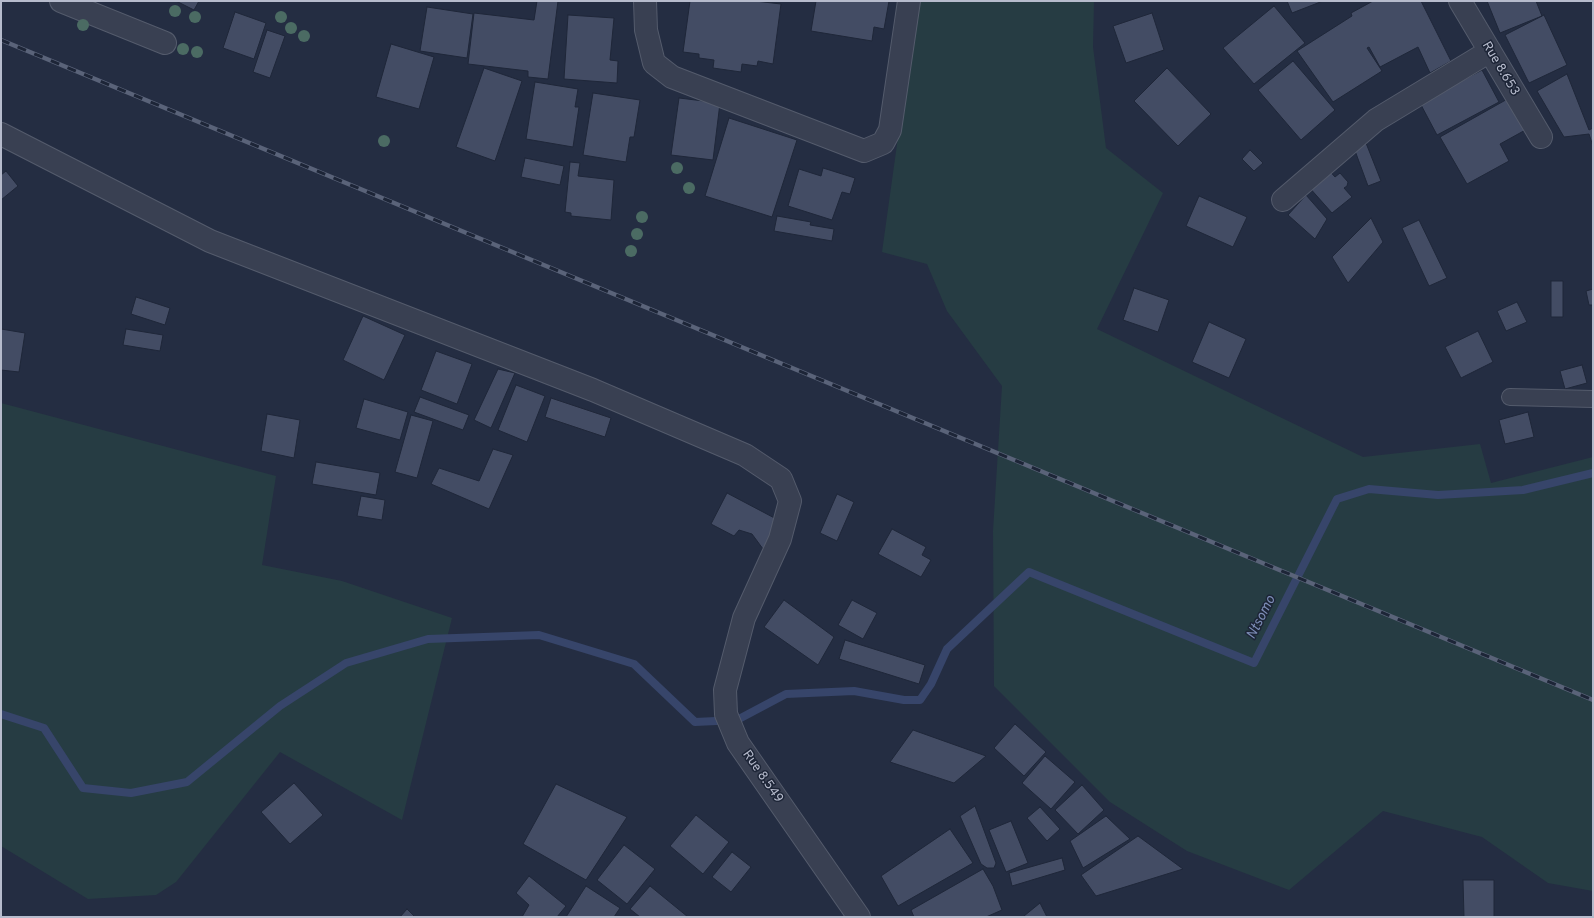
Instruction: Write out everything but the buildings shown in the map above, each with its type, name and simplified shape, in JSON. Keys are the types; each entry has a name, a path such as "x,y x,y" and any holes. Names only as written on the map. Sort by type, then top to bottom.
{"street":[{"path":"60,1 165,43"},
{"path":"645,1 646,30 654,62 672,77 864,151 883,143 890,130 909,1"},
{"name":"Rue 8.653","path":"1460,1 1541,137"},
{"path":"1283,200 1376,120 1490,52"},
{"name":"Rue 8.549","path":"1,134 210,241 593,390 745,455 781,479 790,501 780,539 744,618 725,690 726,714 738,744 859,917"}],"lane":[{"path":"1510,397 1593,399"}],"shaded area":[{"path":"917,1 1094,1 1093,47 1106,148 1163,193 1097,329 1363,457 1480,444 1491,483 1593,457 1593,891 1548,883 1482,837 1383,811 1289,890 1187,851 1110,802 994,686 993,531 1002,386 947,311 927,264 882,252"},
{"path":"1,403 276,476 262,565 342,581 452,618 402,820 280,752 176,882 156,895 88,899 1,846"}],"waterway":[{"name":"Ntsomo","path":"1,714 44,728 83,788 131,793 187,782 280,706 346,663 428,639 539,635 634,664 695,722 737,720 786,694 854,691 904,700 920,700 931,684 947,649 1029,572 1254,663 1337,499 1369,489 1438,495 1523,490 1593,473"}],"railway":[{"path":"1,40 1593,700"}]}
